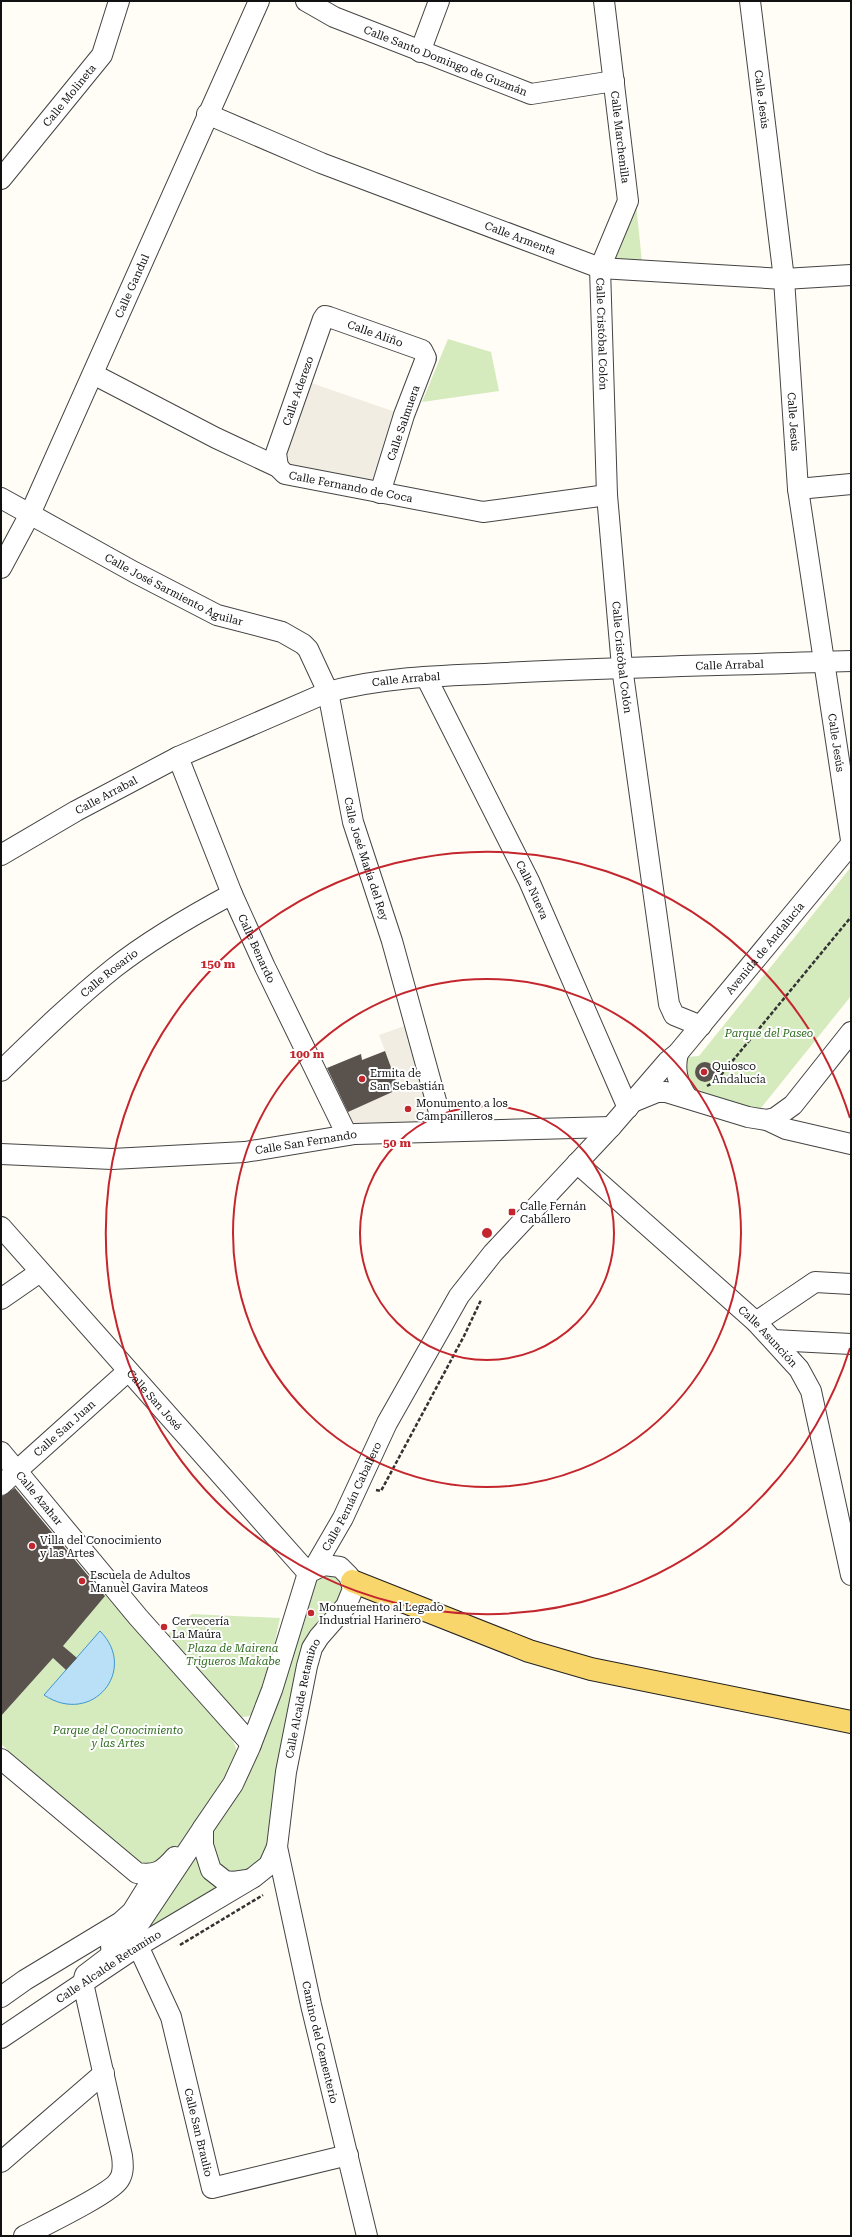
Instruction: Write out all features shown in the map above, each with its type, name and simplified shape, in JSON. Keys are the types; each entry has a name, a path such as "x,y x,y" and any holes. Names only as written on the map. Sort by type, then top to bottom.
{"main road":[{"path":"346,1574 543,1655 591,1669 851,1722"}],"street":[{"name":"Calle Molineta","path":"1,179 102,55 119,1"},
{"name":"Calle Gandul","path":"1,568 30,514 207,114 259,1"},
{"name":"Calle Santo Domingo de Guzmán","path":"306,1 334,17 420,52 531,94 614,81"},
{"path":"420,52 439,1"},
{"name":"Calle Marchenilla","path":"600,268 628,201 604,1"},
{"name":"Calle Jesús","path":"750,1 784,279 798,489 851,840"},
{"name":"Calle Armenta","path":"207,114 321,163 600,268 784,279 851,276"},
{"name":"Calle Cristóbal Colón","path":"600,268 607,495 622,667 669,1004 674,1015 701,1026"},
{"name":"Calle Aliño","path":"325,316 422,350 425,353"},
{"name":"Calle Aderezo","path":"278,467 276,453 325,316"},
{"name":"Calle Salmuera","path":"380,493 404,414 426,358 425,353"},
{"name":"Calle Fernando de Coca","path":"93,374 216,438 278,467 285,474 483,512 607,495"},
{"path":"798,489 851,484"},
{"name":"Calle José Sarmiento Aguilar","path":"1,498 218,615 282,632 297,640 308,649 328,692"},
{"name":"Calle Arrabal","path":"1,855 76,811 178,757 328,692 360,684 426,677 622,667 851,661"},
{"name":"Calle Nueva","path":"426,677 526,874 631,1104"},
{"name":"Calle José María del Rey","path":"328,692 353,822 392,941 413,1023 444,1130"},
{"name":"Calle Benardo","path":"178,757 232,894 265,967 347,1135"},
{"name":"Avenida de Andalucía","path":"631,1104 701,1026 851,844"},
{"name":"Calle Rosario","path":"1,1071 49,1025 114,968 190,917 232,894"},
{"path":"767,1120 781,1116 787,1111 851,1032"},
{"path":"678,1052 675,1071 685,1093"},
{"path":"631,1104 657,1092 685,1093 748,1118 767,1120 786,1129 851,1144"},
{"name":"Calle Fernán Caballero","path":"311,1571 343,1518 387,1423 459,1296 493,1252 631,1104"},
{"name":"Calle San Fernando","path":"1,1154 112,1159 245,1152 283,1148 347,1135 444,1130 611,1127"},
{"name":"Calle Asunción","path":"577,1163 756,1322 799,1369 811,1391 851,1575"},
{"name":"Calle San José","path":"1,1227 128,1371 311,1571"},
{"path":"1,1299 40,1272"},
{"path":"756,1322 815,1282 851,1284"},
{"path":"772,1340 851,1344"},
{"name":"Calle San Juan","path":"1,1485 15,1470 128,1371"},
{"name":"Calle Azahar","path":"1,1452 138,1617 251,1744"},
{"name":"Calle Alcalde Retamino","path":"6,2034 50,1989 130,1943 250,1879 269,1865 277,1847 286,1772 312,1648 319,1637 346,1606 353,1589 346,1574 343,1518"},
{"path":"311,1571 324,1565 346,1574"},
{"name":"Calle Alcalde Retamino","path":"6,2034 83,1983 130,1943 137,1927 151,1909 232,1784 251,1744 272,1690 311,1571"},
{"path":"1,1759 137,1873 155,1875"},
{"path":"1,1997 25,1980 121,1922 132,1912 155,1875 166,1867 185,1845 199,1834 206,1859 211,1870 226,1881 250,1879 281,1891"},
{"name":"Camino del Cementerio","path":"277,1847 281,1891 311,2004 368,2236"},
{"name":"Calle San Braulio","path":"130,1943 171,2017 212,2188 348,2155"},
{"path":"24,2236 108,2190 120,2180 123,2165 122,2156 83,1983"},
{"path":"1,2162 104,2073"}],"path":[{"path":"685,1093 688,1080 703,1086 716,1081 851,917"},
{"path":"369,1488 381,1491 464,1336 482,1298"},
{"path":"177,1946 258,1899 281,1891"}],"green space":[{"path":"636,203 642,262 608,261"},
{"path":"448,339 491,352 499,391 422,402"},
{"name":"Parque del Paseo","path":"851,867 851,996 757,1113 691,1090 682,1062 686,1057 699,1056"},
{"path":"316,1575 338,1576 345,1593 328,1615 266,1856 250,1869 245,1871 239,1872 227,1869 220,1866 209,1832"},
{"name":"Parque del Conocimiento y las Artes","path":"105,1595 231,1736 238,1753 225,1780 172,1855 164,1864 138,1869 1,1744 1,1716 53,1658 66,1670 76,1658 63,1646"},
{"name":"Plaza de Mairena Trigueros Makabe","path":"192,1614 280,1618 266,1683 254,1713 239,1717 167,1635"},
{"path":"193,1851 200,1867 204,1872 222,1887 146,1931"}],"shaded area":[{"path":"303,380 404,415 380,493 285,474 276,453"},
{"path":"413,1023 444,1130 355,1134 338,1116 399,1089 379,1035"}],"water":[{"path":"100,1631 111,1646 114,1662 112,1677 105,1690 93,1699 78,1704 62,1703 44,1695"}],"building":[{"name":"Ermita de San Sebastián","path":"385,1051 399,1089 348,1112 327,1068 361,1054 362,1060"},
{"name":"Quiosco Andalucía","path":"701,1062 709,1062 715,1068 715,1076 709,1082 701,1082 695,1076 695,1068"},
{"name":"Villa del Conocimiento y las Artes","path":"15,1488 105,1596 63,1646 77,1658 66,1670 53,1658 1,1716 1,1497"}],"place":[{"name":"Quiosco Andalucía","path":"704,1072"},
{"name":"Ermita de San Sebastián","path":"362,1079"},
{"name":"Monumento a los Campanilleros","path":"408,1109"},
{"name":"Calle Fernán Caballero","path":"512,1212"},
{"name":"Villa del Conocimiento y las Artes","path":"32,1546"},
{"name":"Escuela de Adultos Manuel Gavira Mateos","path":"82,1581"},
{"name":"Monuemento al Legado Industrial Harinero","path":"311,1613"},
{"name":"Cervecería La Maúra","path":"164,1627"}]}
